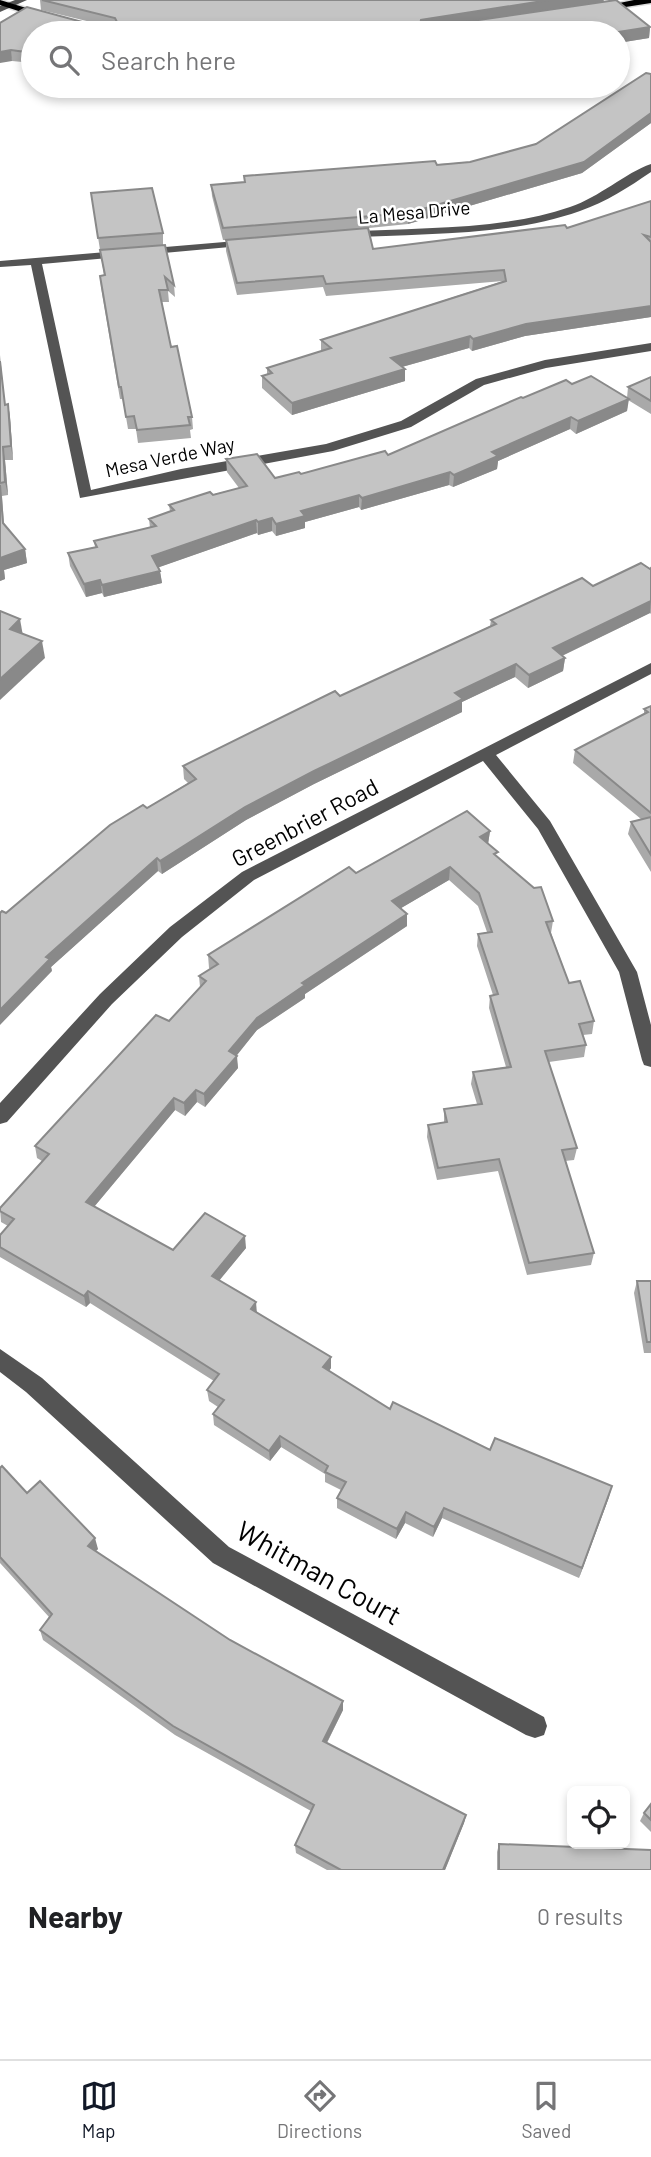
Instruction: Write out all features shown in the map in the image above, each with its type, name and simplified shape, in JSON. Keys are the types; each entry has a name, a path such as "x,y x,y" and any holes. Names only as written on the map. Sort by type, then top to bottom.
{"main road":[{"path":"586,10 651,0"},
{"path":"3,6 59,21"}],"street":[{"path":"3,6 23,0"},
{"name":"La Mesa Drive","path":"326,237 505,222 566,212 615,191 651,167"},
{"path":"0,264 257,243"},
{"name":"Mesa Verde Way","path":"36,261 85,495 237,462 328,448 406,424 480,382 545,364 651,347"},
{"name":"Greenbrier Road","path":"0,1116 106,999 176,932 248,876 651,668"},
{"path":"486,755 544,825 628,972 651,1060"},
{"name":"Whitman Court","path":"0,1359 34,1385 221,1555 535,1726"}],"building":[{"path":"42,0 549,0 421,21 116,21 115,18"},
{"path":"616,0 650,27 630,30 630,21 472,21"},
{"path":"27,7 79,21 21,21 21,51 0,52 0,23"},
{"path":"646,73 651,74 651,113 584,162 409,213 223,228 211,185 245,182 244,176 435,161 437,165 470,162 536,144 607,98 630,98 630,83"},
{"path":"152,188 163,233 98,238 91,193"},
{"path":"651,201 651,237 644,235 651,242 651,306 526,324 473,339 470,336 391,358 405,369 292,403 262,376 272,373 267,368 331,348 321,340 506,281 504,270 326,284 323,276 237,283 226,240 368,228 373,249 565,225 567,228"},
{"path":"165,245 174,285 165,277 168,290 159,290 171,347 177,346 192,417 188,417 190,425 137,430 134,416 126,417 119,387 100,276 105,275 100,250"},
{"path":"0,361 5,405 8,404 11,446 3,447 5,482 0,483"},
{"path":"591,376 629,399 578,421 571,417 492,452 498,456 454,475 450,472 362,498 359,495 301,511 305,516 276,524 272,518 258,522 256,520 152,556 160,571 102,585 100,580 84,584 68,553 97,547 94,541 156,526 149,519 174,510 169,505 210,492 213,495 247,486 226,459 257,454 275,478 299,472 301,474 385,451 388,455 521,397 566,380 572,384"},
{"path":"651,377 651,401 628,387"},
{"path":"0,485 3,523 25,549 0,558"},
{"path":"641,563 651,568 651,601 553,648 565,658 529,675 516,664 455,693 463,699 314,771 245,807 160,861 157,858 46,957 50,959 0,1010 0,913 6,913 110,825 143,805 147,808 196,779 183,766 335,691 340,696 496,624 491,620 582,578 593,586"},
{"path":"0,611 20,619 10,629 42,641 0,679"},
{"path":"651,706 651,813 575,750 648,712 644,709"},
{"path":"467,811 490,831 480,837 498,852 494,854 534,888 541,887 553,921 546,922 569,983 580,981 594,1021 579,1024 586,1045 545,1051 577,1148 562,1150 594,1253 529,1263 499,1159 438,1168 428,1125 447,1122 444,1109 482,1104 473,1072 511,1067 490,996 498,994 478,934 492,932 479,893 450,867 392,901 407,914 302,983 305,985 257,1018 229,1051 237,1056 204,1094 196,1090 184,1103 174,1098 86,1202 173,1250 205,1213 245,1236 212,1276 256,1302 251,1309 331,1357 323,1367 390,1409 393,1402 490,1450 495,1438 612,1486 582,1568 444,1508 434,1527 406,1512 397,1529 337,1498 346,1482 325,1472 328,1466 280,1436 269,1451 213,1414 224,1400 207,1390 219,1374 88,1291 84,1296 0,1247 0,1235 14,1219 0,1211 0,1208 49,1154 35,1146 156,1015 169,1021 206,981 199,976 218,964 208,955 349,867 356,873"},
{"path":"651,817 651,855 631,822"},
{"path":"637,1281 651,1281 651,1342 647,1342"},
{"path":"2,1466 27,1493 40,1481 95,1538 88,1546 230,1640 343,1701 323,1741 466,1815 443,1870 341,1870 295,1845 314,1805 173,1726 40,1630 52,1614 0,1557"},
{"path":"651,1804 651,1820 644,1813"},
{"path":"499,1844 567,1847 567,1849 651,1850 651,1870 499,1870"}]}
